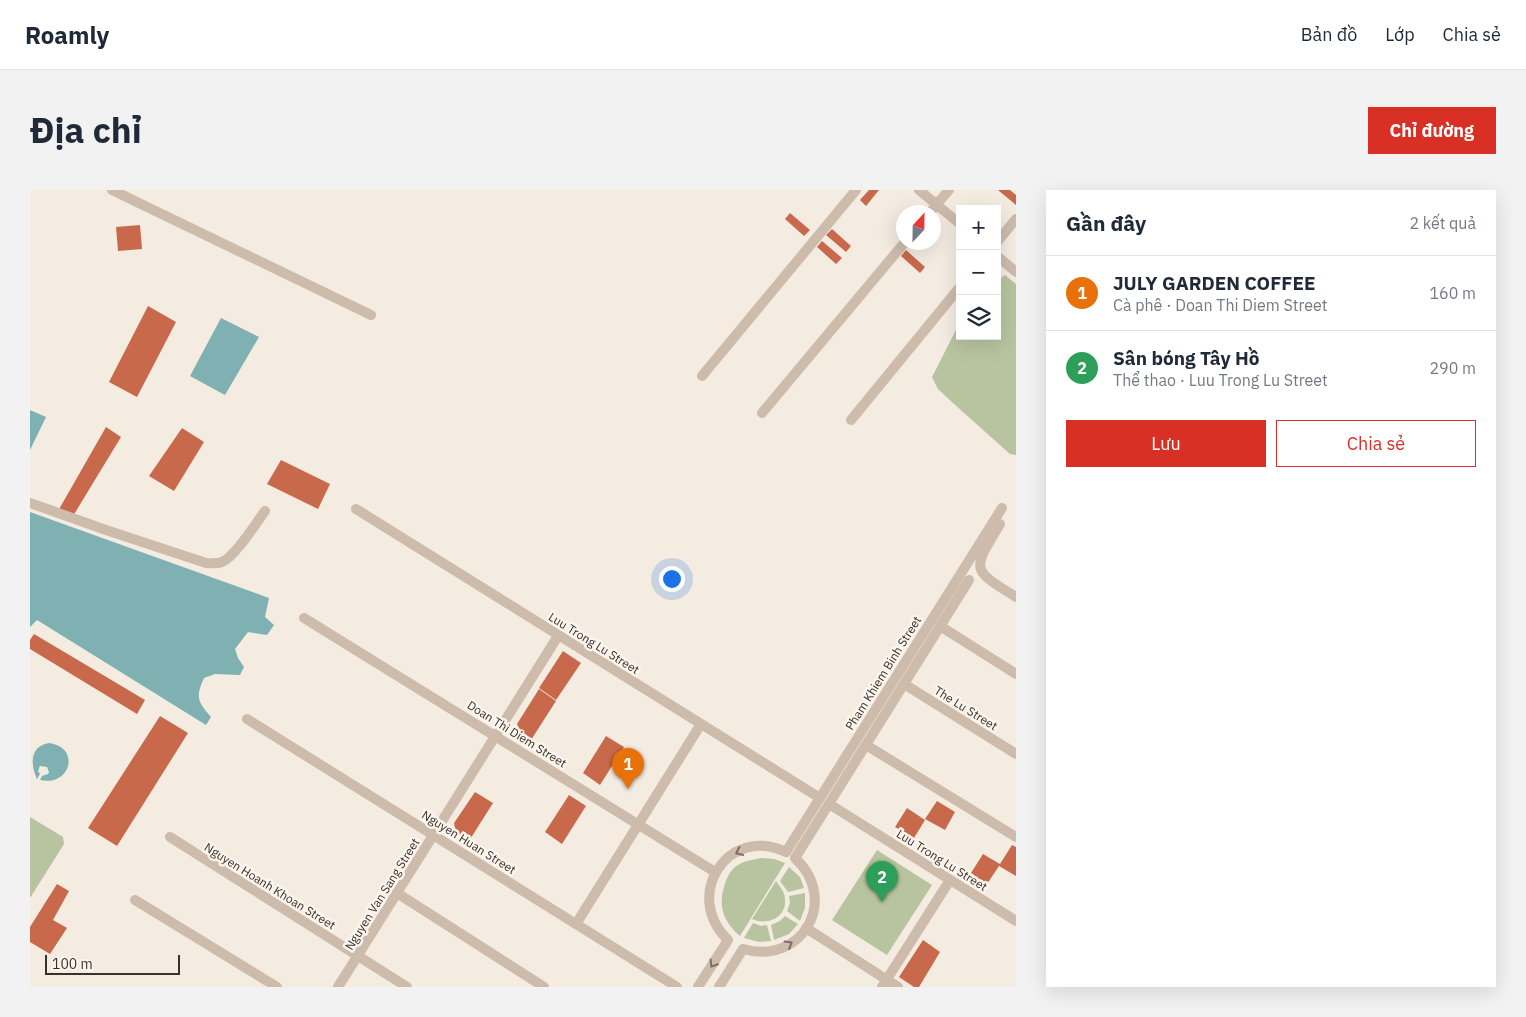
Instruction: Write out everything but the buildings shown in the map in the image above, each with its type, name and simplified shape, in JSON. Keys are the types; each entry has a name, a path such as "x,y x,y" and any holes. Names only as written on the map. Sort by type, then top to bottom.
{"street":[{"path":"112,190 370,316"},
{"path":"702,376 856,190"},
{"path":"919,190 930,205"},
{"path":"936,205 949,190"},
{"path":"941,213 956,222"},
{"path":"1001,237 1016,219"},
{"path":"762,413 898,250"},
{"path":"1001,259 1016,272"},
{"path":"851,420 956,292"},
{"path":"30,502 106,530 214,564 223,562 231,556 265,511"},
{"name":"Pham Khiem Binh Street","path":"791,855 1002,508"},
{"name":"Luu Trong Lu Street","path":"356,509 1016,921"},
{"path":"1000,524 980,558 980,567 987,579 1016,597"},
{"name":"Pham Khiem Binh Street","path":"824,801 866,745 969,580"},
{"name":"Doan Thi Diem Street","path":"304,618 715,872"},
{"path":"940,626 1016,674"},
{"name":"Nguyen Van Sang Street","path":"338,987 558,636"},
{"name":"The Lu Street","path":"904,684 1016,754"},
{"name":"Nguyen Huan Street","path":"247,719 677,987"},
{"path":"576,924 701,724"},
{"path":"866,745 1016,838"},
{"name":"Nguyen Hoanh Khoan Street","path":"170,837 407,987"},
{"path":"698,987 728,940 716,928 708,904 709,888 715,872 725,860 744,849 767,846 791,855 806,870 815,894 814,910 806,928 791,944 776,951 759,952 743,949 719,987"},
{"path":"885,983 950,880"},
{"path":"397,893 544,987"},
{"path":"135,900 277,987"},
{"path":"806,928 885,983 898,987"}],"green space":[{"path":"1005,275 1016,284 1016,455 1010,454 954,404 938,389 932,377 956,330 956,340 1001,340 1001,278"},
{"path":"30,817 63,837 64,844 30,898"},
{"path":"877,850 932,885 887,955 832,920"},
{"path":"761,858 774,859 785,863 740,936 726,920 722,908 722,894 729,874 735,867 744,862"},
{"path":"789,867 800,877 804,888 788,892 780,881"},
{"path":"776,881 785,896 783,911 779,916 770,921 764,922 752,919"},
{"path":"805,893 805,908 800,921 787,911 790,903 789,896"},
{"path":"785,916 798,924 789,934 774,940 771,925 780,921"},
{"path":"753,923 761,926 767,925 771,941 759,942 744,938"}],"water":[{"path":"221,318 259,337 225,395 190,376"},
{"path":"30,410 46,417 30,450"},
{"path":"30,512 269,598 265,617 274,625 267,635 248,632 235,649 244,667 240,675 215,674 204,678 199,690 199,699 211,717 206,725 37,620 30,627"},
{"path":"49,743 59,746 65,751 68,758 68,766 59,778 51,781 40,780 42,776 49,772 47,767 40,766 38,771 40,774 37,779 33,767 33,756 38,748"}],"place":[{"name":"JULY GARDEN COFFEE","path":"628,789"},
{"name":"Sân bóng Tây Hồ","path":"882,902"}]}
